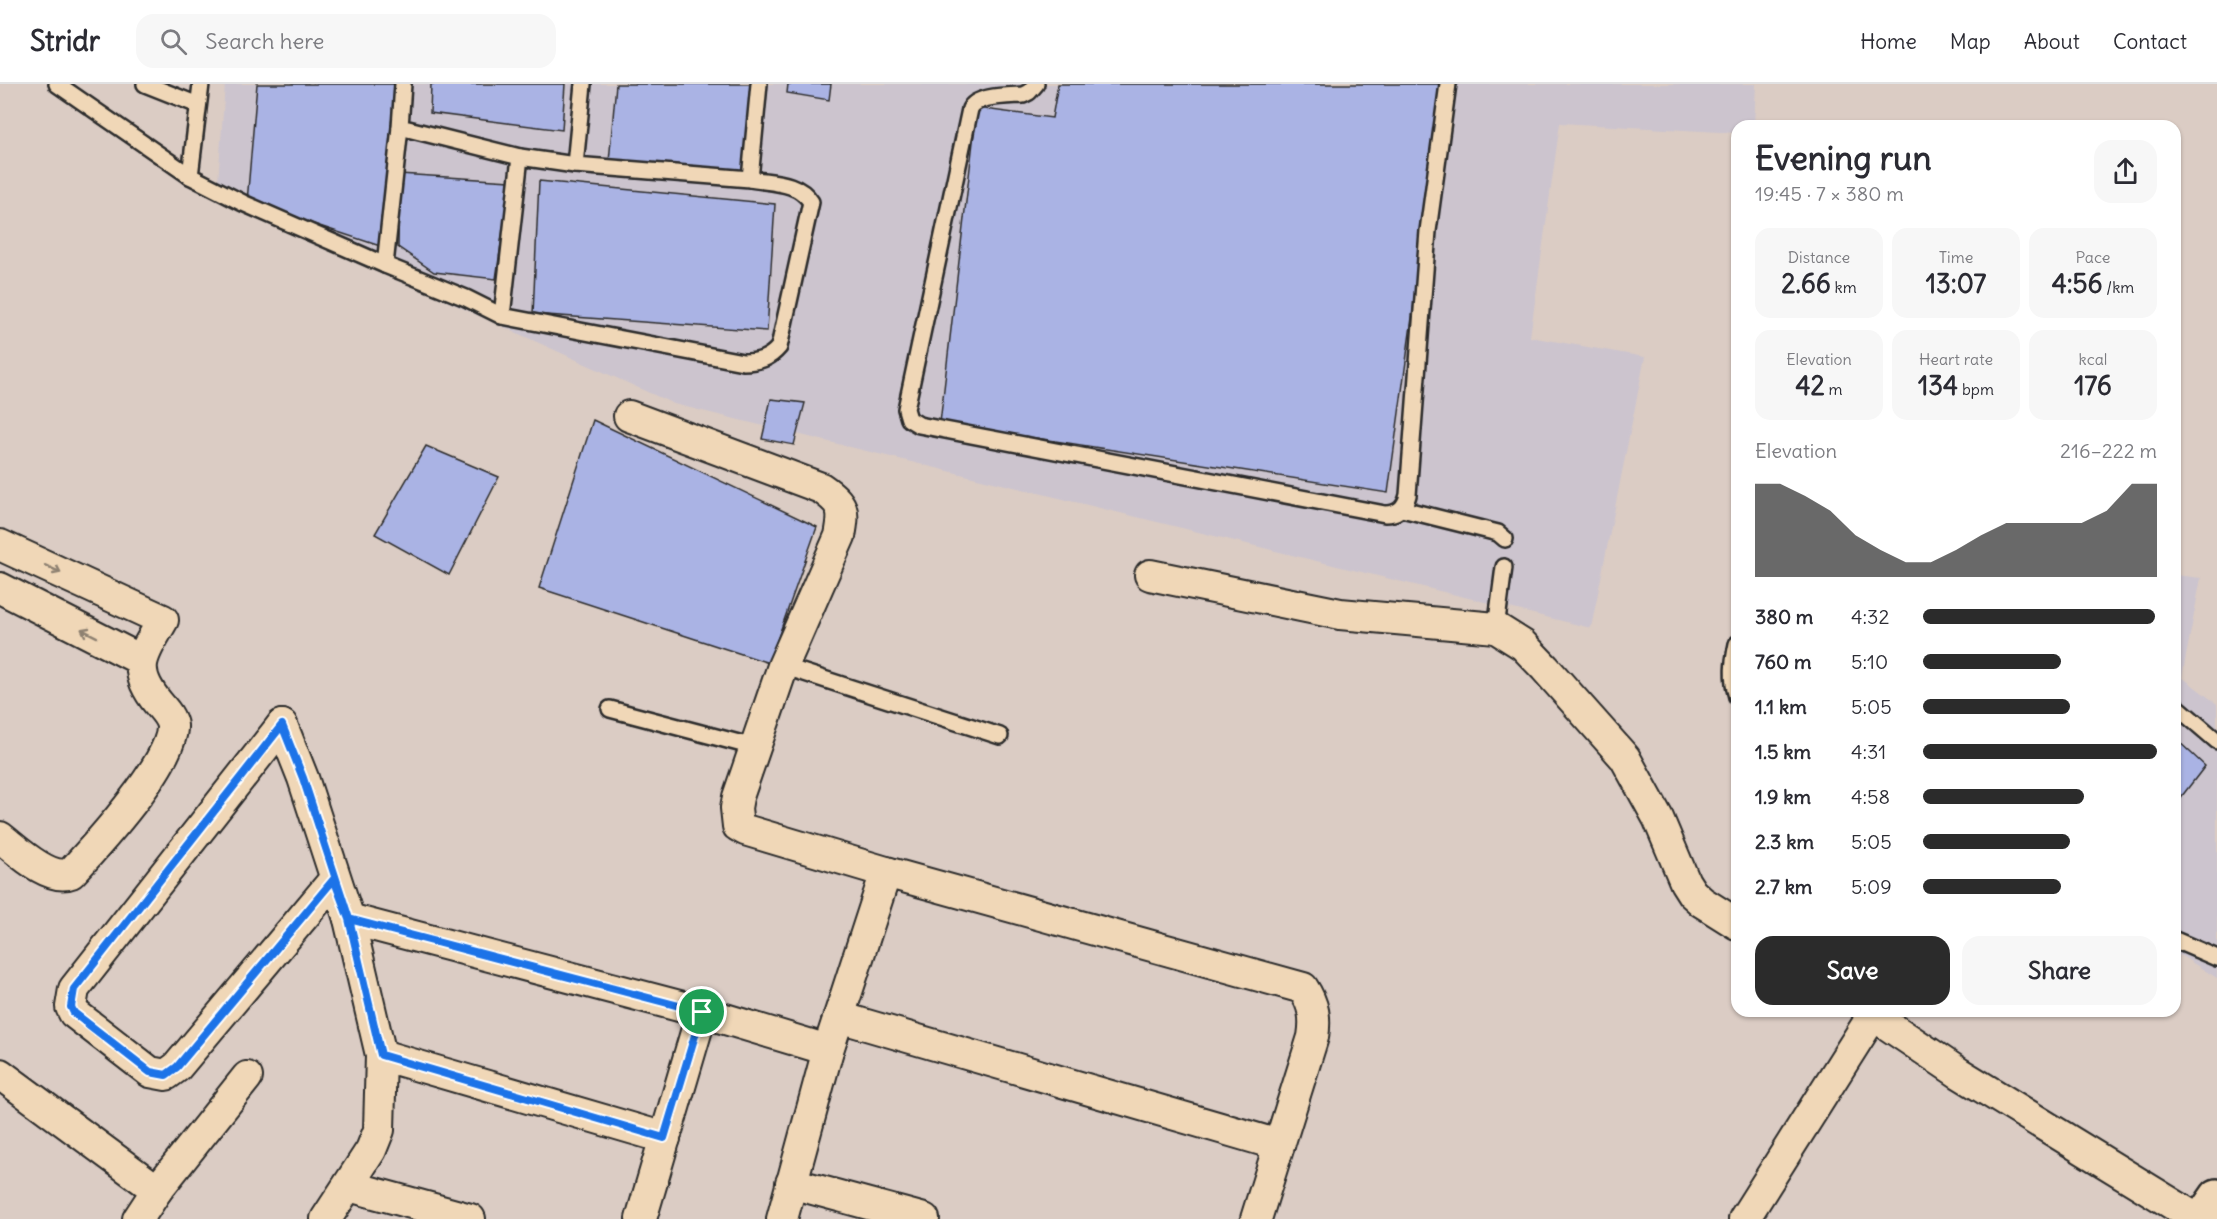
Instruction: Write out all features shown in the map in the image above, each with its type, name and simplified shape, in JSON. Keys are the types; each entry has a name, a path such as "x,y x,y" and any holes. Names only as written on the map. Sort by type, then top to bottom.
{"main road":[{"path":"2199,1219 2217,1196"}],"street":[{"path":"629,416 821,488 838,499 844,515 840,536 783,666 754,747 736,808 738,826 886,872 1303,988 1312,1002 1316,1020 1313,1037 1256,1219"},
{"path":"0,545 163,620 141,660 146,686 172,724 171,738 148,779 108,833 71,873 65,876 47,872 0,837"},
{"path":"1150,575 1340,614 1496,628 1523,645 1625,758 1658,818 1685,882 1692,893 1731,920"},
{"path":"0,588 141,660"},
{"path":"326,1219 371,1150 379,1130 381,1055 349,919 334,879 303,778 282,725 74,989 71,1007 74,1013 150,1072 166,1075 177,1067 334,879"},
{"path":"782,1219 828,1050 886,872"},
{"path":"349,919 702,1012 828,1050"},
{"path":"641,1219 702,1012"},
{"path":"839,1017 1279,1145"},
{"path":"1744,1219 1868,1017"},
{"path":"1876,1017 1959,1073 2199,1219"},
{"path":"381,1055 664,1138"},
{"path":"0,1074 157,1190"},
{"path":"138,1219 157,1190 247,1077"},
{"path":"791,1183 924,1219"},
{"path":"349,1186 470,1219"}],"lane":[{"path":"57,84 190,176 243,203 466,298 502,316 743,362 753,362 773,355 779,347 811,202 805,192 793,186 750,180 575,165 520,157 400,127"},
{"path":"145,84 198,105"},
{"path":"190,176 201,84"},
{"path":"385,265 403,84"},
{"path":"575,165 583,84"},
{"path":"750,180 759,84"},
{"path":"1036,84 1023,95 979,100 972,104 970,109 906,409 909,419 919,425 1385,514 1395,514 1406,502 1428,231 1448,84"},
{"path":"502,316 520,157"},
{"path":"1402,509 1498,533 1505,539"},
{"path":"1496,628 1504,567"},
{"path":"783,666 1000,736"},
{"path":"609,709 754,747"},
{"path":"2181,710 2217,741"},
{"path":"2181,943 2217,958"}],"shaded area":[{"path":"225,84 1756,84 1754,120 1731,120 1731,133 1560,123 1530,337 1645,357 1591,628 674,404 217,197"},
{"path":"2181,576 2201,578 2182,677 2217,704 2217,978 2181,956"}],"building":[{"path":"257,84 395,84 380,246 247,202"},
{"path":"431,84 565,84 562,130 430,113"},
{"path":"616,84 751,84 742,171 609,162"},
{"path":"788,84 831,84 829,100 787,93"},
{"path":"1058,84 1444,84 1388,493 940,423 977,108 1052,118"},
{"path":"399,174 510,181 496,279 434,272 398,247"},
{"path":"539,181 775,204 767,331 533,314"},
{"path":"771,399 805,403 794,445 762,439"},
{"path":"593,420 817,527 769,663 539,588"},
{"path":"426,446 499,477 449,575 375,534"},
{"path":"2181,744 2205,766 2181,797"}],"route":[{"path":"702,1012 349,919 334,879 303,778 282,725 74,989 71,1000 74,1013 150,1072 166,1075 177,1067 334,879 349,919 381,1055 664,1138 702,1012"}]}
